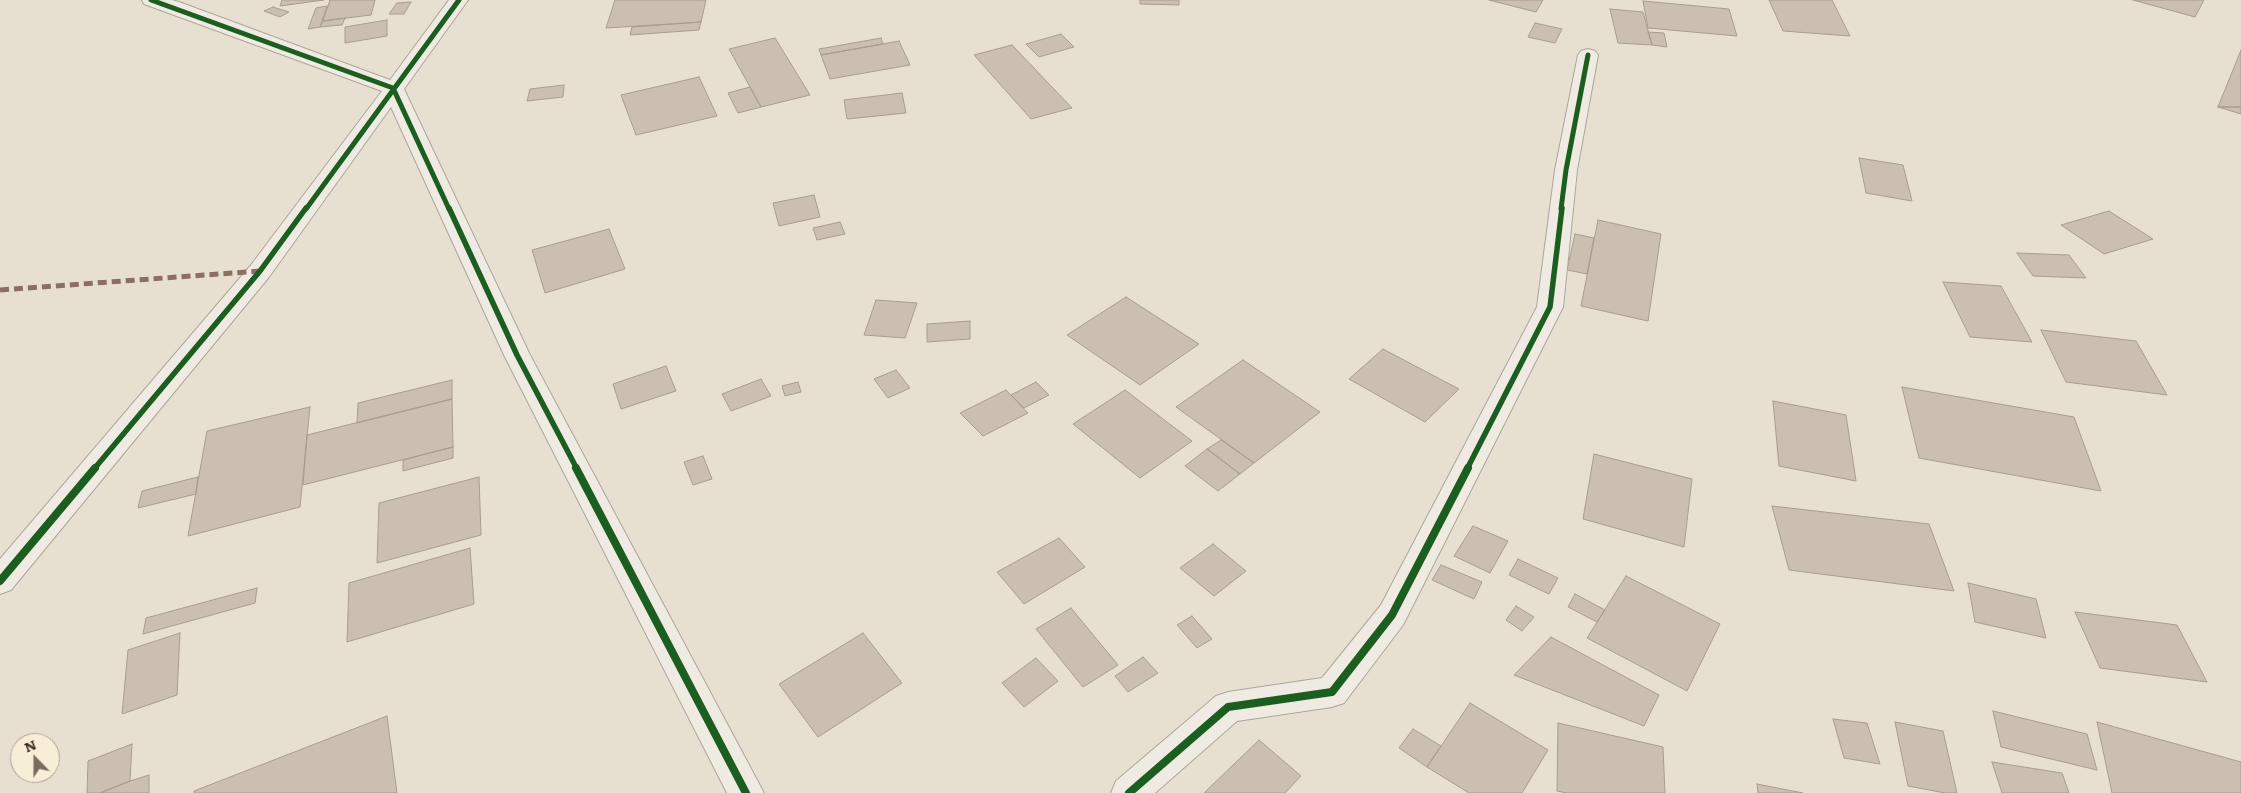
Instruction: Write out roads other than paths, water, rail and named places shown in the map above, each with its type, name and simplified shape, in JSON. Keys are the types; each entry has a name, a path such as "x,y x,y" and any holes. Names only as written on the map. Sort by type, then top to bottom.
{"street":[{"path":"151,0 172,6 393,88 517,355 746,793"},
{"path":"0,581 260,271 459,0"},
{"path":"1129,793 1228,707 1332,692 1392,615 1550,307 1566,170 1588,55"}]}
